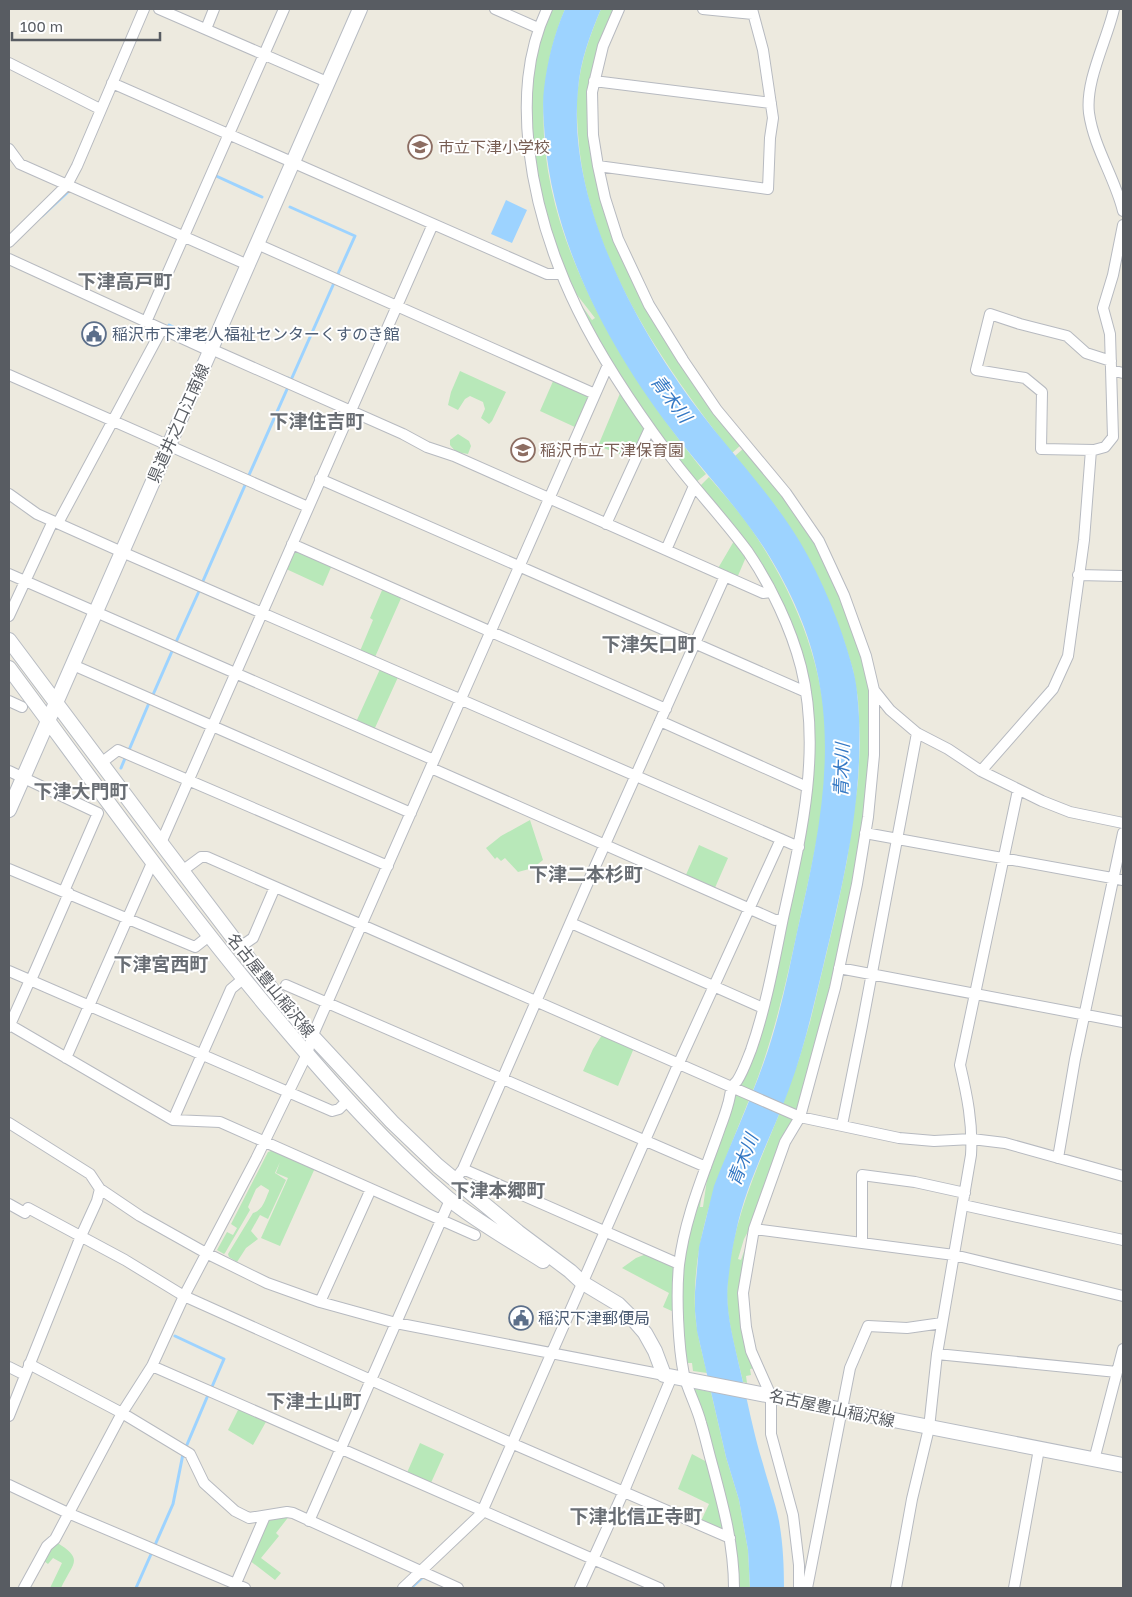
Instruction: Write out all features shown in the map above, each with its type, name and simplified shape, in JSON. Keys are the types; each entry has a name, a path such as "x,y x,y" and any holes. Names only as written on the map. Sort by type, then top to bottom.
{"main road":[{"name":"県道井之口江南線","path":"9,810 360,9"},
{"name":"名古屋豊山稲沢線","path":"9,640 274,992 312,1036 398,1129 459,1175 518,1232 583,1283"},
{"name":"名古屋豊山稲沢線","path":"9,668 152,863 209,936 243,979 348,1100 396,1150 450,1200 507,1239 570,1278 583,1283 618,1304 632,1318 649,1339 655,1351 678,1377 1123,1465"}],"street":[{"path":"9,242 67,186 144,9"},
{"path":"159,9 327,82"},
{"path":"206,29 214,9"},
{"path":"146,322 284,9"},
{"path":"495,9 538,28"},
{"path":"547,9 538,28 529,71 526,98 527,131 532,176 549,244 560,274 608,365 650,428 750,555 771,592 801,667 806,692 809,732 807,787 799,847 763,1008 750,1051 733,1089 690,1209 679,1264 680,1338 678,1377 580,1588"},
{"path":"618,9 603,46 592,92 593,134 598,166 604,198 618,239 649,305 717,410 786,493 819,542 850,612 866,656 874,690 874,756 865,833 857,884 839,968 798,1116 785,1142 754,1229 743,1293 746,1327 751,1351 767,1395 771,1434 793,1515 799,1565 798,1588"},
{"path":"598,166 768,189 770,138 774,118 763,50 752,11 703,9"},
{"path":"1114,9 1091,87 1089,112 1103,161 1121,201 1123,211"},
{"path":"9,64 100,109"},
{"path":"594,81 771,103"},
{"path":"112,82 548,274 560,274"},
{"path":"9,149 20,164 248,265"},
{"path":"161,843 433,224"},
{"path":"1123,225 1113,275 1103,308 1110,334 1111,365 1113,436 1105,447 1091,450 1041,449 1042,392 1025,378 976,370 990,314 1067,336 1086,353 1111,365 1123,373"},
{"path":"257,244 595,394"},
{"path":"9,259 146,322 403,434 427,447 454,456 763,593 771,592"},
{"path":"9,616 24,581 114,420 162,329"},
{"path":"24,1588 47,1546 55,1538 122,1413 152,1366 184,1296 307,1054 312,1036 608,365"},
{"path":"9,375 308,507"},
{"path":"606,524 650,428"},
{"path":"981,771 1053,689 1068,656 1084,540 1091,450"},
{"path":"320,479 806,692"},
{"path":"666,550 694,486"},
{"path":"9,494 37,514 122,552 799,847"},
{"path":"292,544 666,709"},
{"path":"9,574 236,672 605,845 775,920 784,918"},
{"path":"1078,575 1123,576"},
{"path":"679,1264 604,1231 459,1175 725,576"},
{"path":"73,665 411,813"},
{"path":"874,690 890,710 918,732 948,748 981,771 1018,790 1070,812 1123,823"},
{"path":"9,701 22,707"},
{"path":"660,722 807,787"},
{"path":"842,1125 918,732"},
{"path":"101,763 118,750 388,866"},
{"path":"9,771 98,813 30,980 9,1026 173,1120 220,1122 475,1235"},
{"path":"896,1588 912,1499 929,1428 937,1354 965,1193 972,1139 968,1101 960,1065 1018,790"},
{"path":"865,833 1119,879"},
{"path":"1058,1158 1084,1015 1119,879 1123,833"},
{"path":"403,1588 481,1514 604,1231 781,839"},
{"path":"182,871 200,857 207,857 798,1116 898,1138 934,1141 972,1139 1005,1144 1123,1176"},
{"path":"66,1058 152,863"},
{"path":"9,869 195,947 209,936"},
{"path":"240,947 253,938 275,887"},
{"path":"571,922 763,1008"},
{"path":"839,968 1123,1022"},
{"path":"9,971 332,1111 336,1111 348,1100"},
{"path":"173,1120 231,989 243,979"},
{"path":"286,985 706,1167"},
{"path":"9,1124 90,1174 100,1189 140,1216 206,1254 267,1283 320,1302 396,1323 678,1377"},
{"path":"862,1243 862,1175 915,1182 965,1193"},
{"path":"9,1416 24,1375 97,1201 100,1189"},
{"path":"320,1302 371,1189"},
{"path":"309,1521 450,1200"},
{"path":"9,1204 25,1213 28,1208 125,1260 184,1296 730,1538"},
{"path":"963,1205 1123,1240"},
{"path":"754,1229 954,1255 1123,1296"},
{"path":"807,1588 850,1368 868,1326 907,1328 942,1323"},
{"path":"1094,1460 1123,1349"},
{"path":"937,1354 1117,1372"},
{"path":"29,1364 122,1413 190,1454 204,1483 235,1511 249,1518 287,1512 293,1513 458,1588"},
{"path":"152,1366 659,1588"},
{"path":"9,1367 24,1375"},
{"path":"678,1377 700,1420 723,1502 730,1538 734,1588"},
{"path":"1014,1588 1039,1449"},
{"path":"9,1484 68,1513 241,1586 265,1516"}],"green space":[{"path":"551,9 565,9 547,71 544,133 553,195 572,256 599,315 632,372 668,425 706,474 695,483 671,452 610,362 575,296 592,320 595,318 567,282 543,209 530,131 532,71 541,31"},
{"path":"601,9 615,9 598,49 595,176 646,306 742,444 732,453 705,418 654,343 631,304 611,263 595,222 584,178 578,134 577,94 584,58"},
{"path":"460,371 506,392 489,424 481,418 485,409 483,402 470,396 465,399 458,410 448,405"},
{"path":"554,379 589,395 590,399 577,428 540,411"},
{"path":"621,391 645,427 633,459 598,446"},
{"path":"458,434 469,441 471,446 468,454 456,452 450,445 450,440"},
{"path":"744,448 783,496 816,544 840,592 863,658 871,690 870,765 862,835 824,1012 797,1112 782,1106 810,1022 847,860 858,782 860,743 858,699 853,670 843,638 779,511 735,456"},
{"path":"709,477 752,530 781,578 793,603 804,629 820,683 826,738 825,782 811,871 780,1005 768,1049 752,1093 736,1086 765,1017 813,732 785,613 699,487"},
{"path":"734,541 746,557 737,578 717,570"},
{"path":"293,550 332,565 323,586 284,568"},
{"path":"383,588 402,596 375,657 360,651 373,620 370,618"},
{"path":"381,667 399,675 374,730 356,722"},
{"path":"530,820 543,860 533,868 518,872 505,858 501,861 497,857 495,859 486,848 501,836"},
{"path":"699,845 728,858 714,890 685,877"},
{"path":"602,1035 634,1048 618,1086 583,1071"},
{"path":"733,1093 749,1100 719,1176 711,1202 698,1255 695,1282 697,1325 707,1373 693,1371 692,1363 687,1363 683,1339 681,1282 693,1209 704,1178 700,1207 703,1207 709,1165"},
{"path":"780,1112 793,1119 752,1224 744,1239 738,1259 741,1260 749,1237 740,1293 755,1368 750,1369 751,1375 746,1376 747,1383 743,1382 729,1316 727,1295 729,1271 732,1247 745,1201"},
{"path":"274,1150 283,1154 283,1156 284,1154 315,1168 280,1246 261,1238 288,1178 276,1173 280,1162 275,1173 286,1180 268,1219 260,1215 251,1231 258,1239 246,1248 237,1262 229,1257 228,1254 253,1213 259,1210 265,1201 269,1190 261,1185 256,1189 248,1207 250,1210 225,1253 217,1250 227,1232 233,1235 237,1228 231,1224 268,1152"},
{"path":"649,1253 672,1264 676,1270 674,1312 663,1307 669,1293 622,1268 636,1258"},
{"path":"692,1388 711,1392 726,1457 739,1500 748,1550 750,1588 737,1588"},
{"path":"239,1408 267,1420 253,1445 228,1430"},
{"path":"420,1443 444,1454 430,1485 406,1475"},
{"path":"692,1454 707,1462 726,1527 722,1531 701,1521 709,1504 678,1489"},
{"path":"290,1515 276,1533 279,1536 261,1558 281,1573 275,1580 249,1560 269,1518"},
{"path":"56,1542 71,1553 74,1562 61,1588 50,1588 62,1563 53,1558 48,1564 44,1561 48,1548"}],"water":[{"name":"青木川","path":"565,9 601,9 583,58 578,90 577,131 583,173 594,216 609,258 628,299 673,374 710,425 789,524 800,542 816,571 837,619 848,650 856,685 859,717 858,780 850,843 838,905 799,1059 740,1213 733,1244 727,1292 732,1334 756,1440 779,1521 783,1554 784,1588 750,1588 748,1550 739,1500 726,1457 697,1331 695,1292 699,1247 714,1186 764,1062 783,997 811,866 822,800 825,734 822,700 816,667 806,631 772,560 731,503 671,429 626,364 588,293 572,256 550,179 543,108 549,58"},
{"path":"506,200 527,210 512,243 491,234"}],"waterway":[{"path":"214,175 262,197"},
{"path":"42,216 69,191"},
{"path":"290,207 355,236 337,276"},
{"path":"288,378 291,380 334,283"},
{"path":"169,325 196,338"},
{"path":"249,475 288,387"},
{"path":"203,581 246,483"},
{"path":"176,642 200,589"},
{"path":"152,697 173,649"},
{"path":"129,750 149,703"},
{"path":"121,768 126,756"},
{"path":"175,1336 224,1359 211,1389"},
{"path":"186,1447 208,1395"},
{"path":"155,1545 173,1504 183,1454"},
{"path":"136,1588 152,1552"},
{"path":"411,1588 422,1578"}],"place":[{"name":"市立下津小学校","path":"420,147"},
{"name":"稲沢市下津老人福祉センターくすのき館","path":"94,334"},
{"name":"稲沢市立下津保育園","path":"523,450"},
{"name":"稲沢下津郵便局","path":"521,1318"}],"district":[{"name":"下津高戸町","path":"125,281"},
{"name":"下津住吉町","path":"317,421"},
{"name":"下津矢口町","path":"649,644"},
{"name":"下津大門町","path":"81,791"},
{"name":"下津二本杉町","path":"586,874"},
{"name":"下津宮西町","path":"161,964"},
{"name":"下津本郷町","path":"498,1190"},
{"name":"下津土山町","path":"314,1401"},
{"name":"下津北信正寺町","path":"636,1516"}]}
